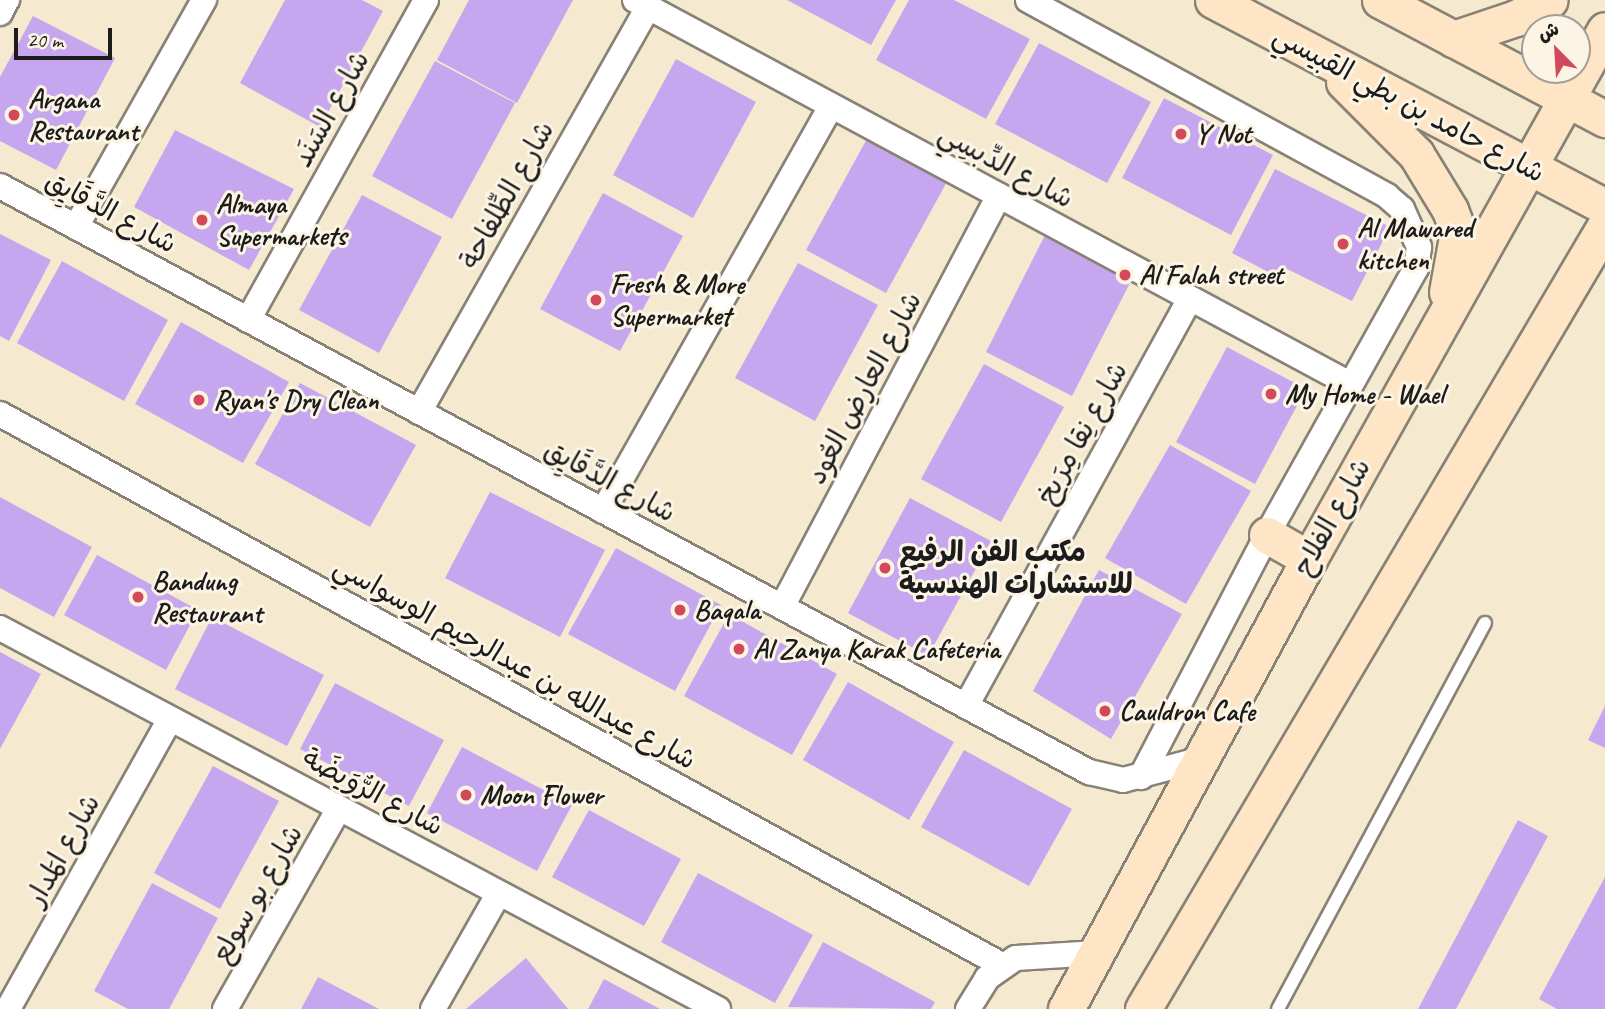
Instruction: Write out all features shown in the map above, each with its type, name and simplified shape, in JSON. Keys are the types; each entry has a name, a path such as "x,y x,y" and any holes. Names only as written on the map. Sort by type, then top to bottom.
{"main road":[{"name":"شارع حامد بن بطي القبيسي","path":"1213,0 1605,208"},
{"path":"1380,0 1605,119"},
{"path":"1453,39 1516,18 1550,0"},
{"name":"شارع الفلاح","path":"1066,1009 1442,316 1605,30"},
{"path":"1322,60 1416,154 1450,210 1458,231 1442,316"},
{"path":"1143,1009 1605,226"},
{"path":"1267,535 1309,559"}],"street":[{"path":"0,13 7,0"},
{"path":"76,227 204,0"},
{"name":"شارع السَنَد","path":"248,320 426,0"},
{"path":"1028,0 1387,196 1402,209 1419,247 1416,268 1267,535 1141,777"},
{"name":"شارع الدِّبسِي","path":"641,3 1350,384"},
{"name":"شارع الطِّلفاحة","path":"419,412 641,3"},
{"path":"603,511 831,106"},
{"name":"شارع الدَّقَايِق","path":"0,186 1089,772 1105,778 1141,777 1202,759"},
{"name":"شارع العارِض العُود","path":"782,607 999,196"},
{"name":"شارع نِقا مِرَيخ","path":"966,706 1190,299"},
{"name":"شارع عبدالله بن عبدالرحيم الوسواسي","path":"0,414 1002,965"},
{"name":"شارع الرُّوَيضَة","path":"0,628 718,1009"},
{"name":"شارع المَدار","path":"8,1009 170,719"},
{"name":"شارع بو سولع","path":"225,1009 339,808"},
{"path":"433,1009 499,893"},
{"path":"968,1009 1002,965 1031,956 1098,953"}],"lane":[{"path":"1278,1009 1485,623"}],"building":[{"path":"285,0 362,0 383,11 320,127 240,83"},
{"path":"469,0 573,0 517,103 437,60"},
{"path":"787,0 896,0 871,45"},
{"path":"909,0 954,0 1030,39 986,119 876,60"},
{"path":"33,16 115,58 56,170 0,141 0,77"},
{"path":"1039,43 1151,102 1107,183 995,124"},
{"path":"676,59 756,102 693,218 613,175"},
{"path":"435,61 515,103 452,219 372,176"},
{"path":"1164,98 1273,155 1231,235 1122,178"},
{"path":"175,130 294,189 249,270 134,207"},
{"path":"869,135 949,178 886,293 806,250"},
{"path":"1275,169 1390,227 1352,301 1281,266 1276,276 1232,253"},
{"path":"603,193 683,236 620,351 540,309"},
{"path":"362,195 442,237 379,353 299,310"},
{"path":"0,234 51,260 9,341 0,336"},
{"path":"1045,235 1132,279 1072,396 986,352"},
{"path":"62,261 168,320 124,401 17,343"},
{"path":"798,263 878,305 815,421 735,378"},
{"path":"181,322 289,382 243,463 135,404"},
{"path":"1227,347 1306,389 1255,484 1176,442"},
{"path":"984,364 1064,407 1001,522 921,479"},
{"path":"300,383 416,445 370,527 255,464"},
{"path":"1170,445 1251,491 1186,604 1105,558"},
{"path":"490,492 605,550 560,637 445,578"},
{"path":"0,497 92,547 54,617 0,588"},
{"path":"910,498 991,541 928,656 848,613"},
{"path":"616,548 721,605 675,691 568,634"},
{"path":"97,555 198,610 166,670 64,615"},
{"path":"1099,570 1182,614 1111,739 1033,691"},
{"path":"729,614 837,674 792,755 684,696"},
{"path":"212,617 324,675 287,746 175,689"},
{"path":"0,652 41,674 0,749"},
{"path":"848,682 954,742 909,820 803,760"},
{"path":"335,683 444,740 409,806 300,749"},
{"path":"1605,706 1605,748 1588,740"},
{"path":"462,747 572,805 537,871 427,813"},
{"path":"964,750 1072,809 1029,886 921,827"},
{"path":"213,766 279,801 220,909 154,873"},
{"path":"589,810 681,859 644,926 552,877"},
{"path":"1518,820 1548,836 1456,1009 1418,1009"},
{"path":"698,873 813,935 775,1003 661,942"},
{"path":"1605,877 1605,1009 1557,1009 1539,999"},
{"path":"152,883 218,918 169,1009 128,1009 94,991"},
{"path":"823,942 935,1002 931,1009 788,1007"},
{"path":"526,958 568,1009 466,1009"},
{"path":"318,977 379,1009 301,1009"},
{"path":"604,979 660,1009 588,1009"}],"place":[{"name":"Argana Restaurant","path":"14,115"},
{"name":"Y Not","path":"1181,134"},
{"name":"Almaya Supermarkets","path":"202,220"},
{"name":"Al Mawared kitchen","path":"1343,244"},
{"name":"Al Falah street","path":"1125,275"},
{"name":"Fresh & More Supermarket","path":"596,300"},
{"name":"My Home - Wael","path":"1271,394"},
{"name":"Ryan's Dry Clean","path":"199,400"},
{"name":"مكتب الفن الرفيع للاستشارات الهندسية","path":"885,568"},
{"name":"Bandung Restaurant","path":"138,597"},
{"name":"Baqala","path":"680,610"},
{"name":"Al Zanya Karak Cafeteria","path":"739,649"},
{"name":"Cauldron Cafe","path":"1105,711"},
{"name":"Moon Flower","path":"466,795"}]}
